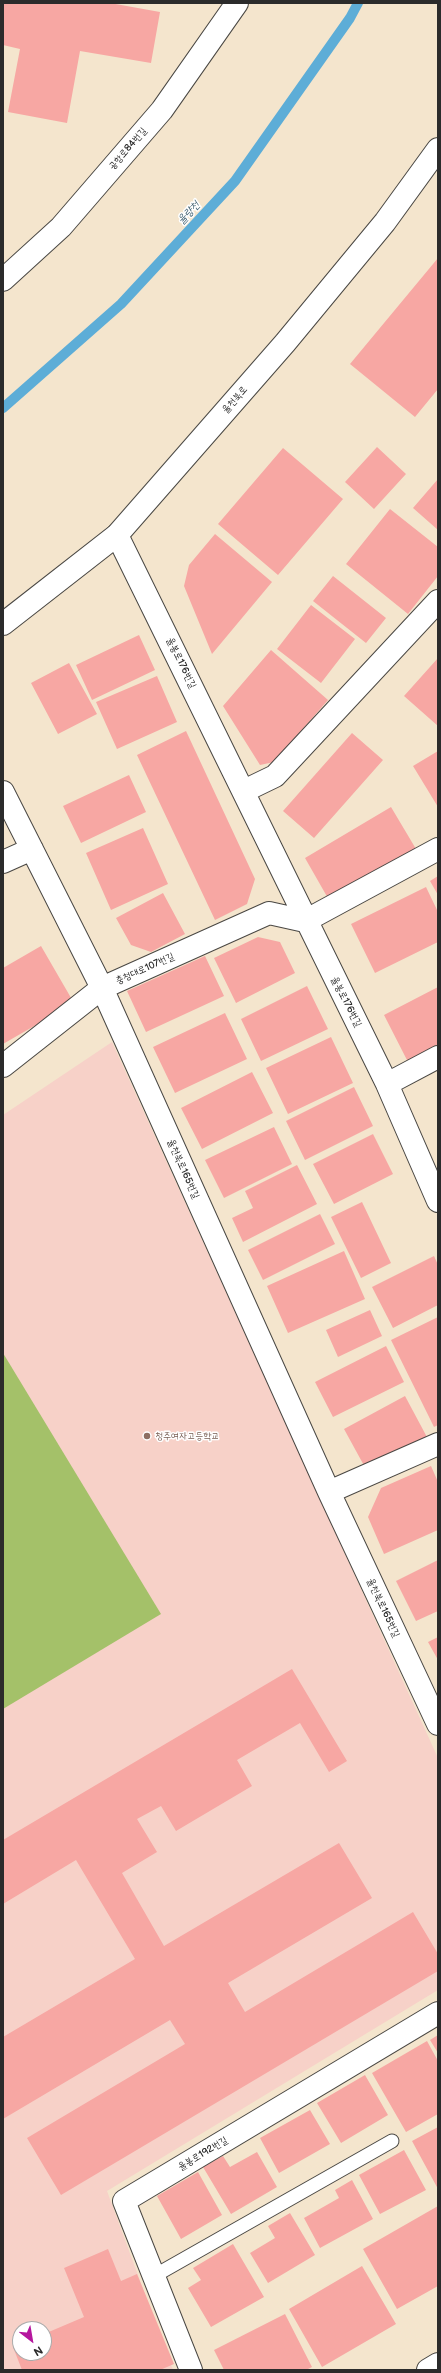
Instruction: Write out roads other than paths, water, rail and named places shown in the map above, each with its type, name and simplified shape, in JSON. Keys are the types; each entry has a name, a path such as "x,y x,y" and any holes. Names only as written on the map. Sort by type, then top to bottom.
{"street":[{"name":"공항로84번길","path":"3,280 61,228 162,110 237,3"},
{"name":"율천북로","path":"3,624 117,535 300,325 385,222 438,149"},
{"name":"율봉로176번길","path":"117,535 244,791 305,920 387,1084 438,1201"},
{"path":"244,791 275,776 438,601"},
{"name":"율천북로165번길","path":"3,792 102,988 329,1492 438,1724"},
{"path":"3,862 32,849"},
{"path":"305,920 438,849"},
{"name":"충청대로107번길","path":"3,1066 102,988 269,914 305,920"},
{"path":"387,1084 438,1057"},
{"path":"329,1492 438,1444"},
{"name":"율봉로192번길","path":"192,2370 124,2201 438,2013"},
{"path":"428,2370 438,2364"}],"lane":[{"path":"154,2276 392,2141"}],"waterway":[{"name":"율량천","path":"3,408 121,304 235,181 350,18 358,3"}],"place":[{"name":"청주여자고등학교","path":"147,1436"}]}
